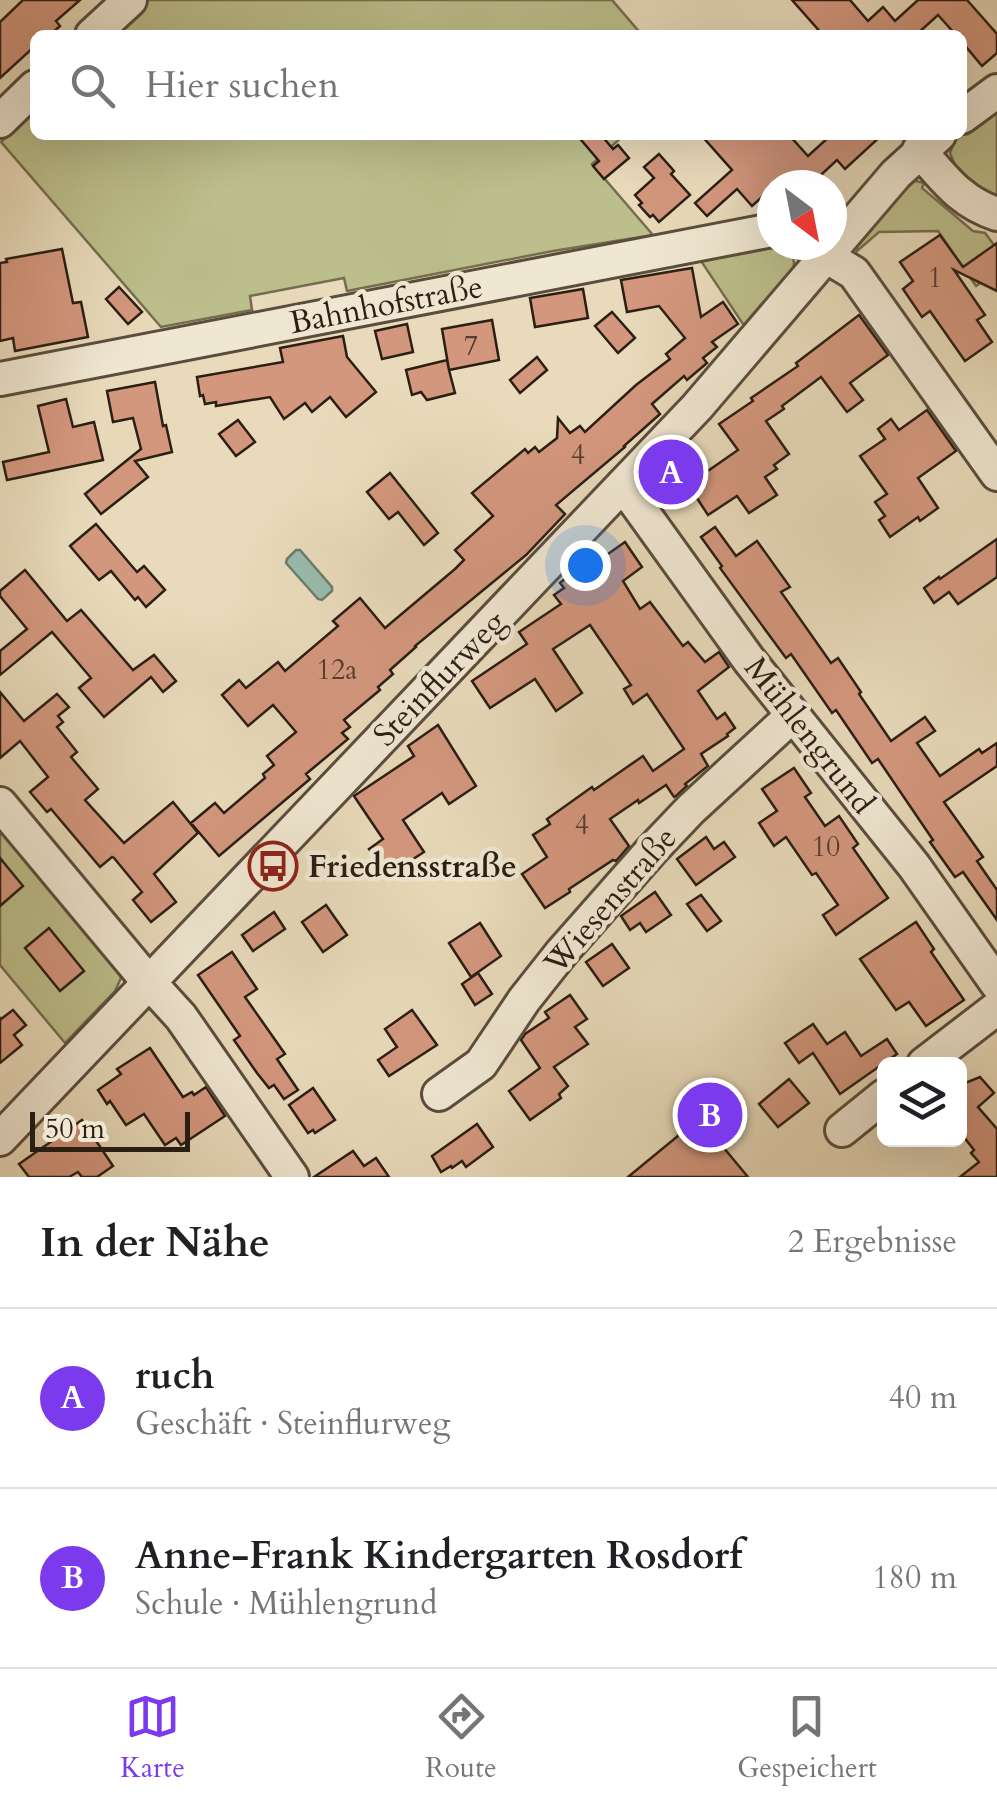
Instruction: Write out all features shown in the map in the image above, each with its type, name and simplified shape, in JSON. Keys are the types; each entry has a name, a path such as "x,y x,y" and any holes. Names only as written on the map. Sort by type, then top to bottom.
{"street":[{"path":"97,30 130,0"},
{"path":"967,114 997,91"},
{"path":"0,122 30,92"},
{"path":"929,143 962,197 997,214"},
{"name":"Steinflurweg","path":"847,225 929,143"},
{"name":"Bahnhofstraße","path":"0,379 757,233"},
{"name":"Steinflurweg","path":"1,1136 703,401 809,260"},
{"path":"833,260 854,273 997,474"},
{"name":"Mühlengrund","path":"623,486 749,660 914,866 997,984"},
{"name":"Wiesenstraße","path":"440,1094 481,1064 562,952 652,850 793,715"},
{"path":"0,804 181,1016 292,1177"},
{"path":"933,1057 997,1008"},
{"path":"842,1130 877,1102"}],"green space":[{"path":"146,0 612,0 638,30 116,30"},
{"path":"997,111 997,199 968,182 950,153 955,140 967,140 967,132"},
{"path":"30,114 30,140 618,140 592,164 653,235 347,291 344,278 250,296 252,310 161,327 1,142"},
{"path":"906,183 924,183 922,188 973,231 985,233 997,249 997,271 976,286 938,231 879,232 857,251 857,240"},
{"path":"757,250 757,260 793,260 794,265 791,277 747,330 701,261"},
{"path":"0,825 119,970 121,978 115,991 65,1043 0,965"}],"shaded area":[{"path":"296,550 332,587 322,600 286,563"}],"building":[{"path":"23,0 80,0 56,21 60,26 56,30 30,30 30,51 0,78 0,22"},
{"path":"792,0 850,0 868,21 883,7 895,21 918,0 967,0 997,34 997,53 982,66 967,48 967,30 952,30 938,15 922,30 819,30"},
{"path":"581,140 605,140 613,149 618,145 629,158 604,179 593,166 599,161"},
{"path":"705,140 794,140 808,156 826,140 877,140 845,169 837,160 826,170 757,170 757,202 752,206 737,189 707,216 695,203 732,170"},
{"path":"659,154 690,195 659,222 639,205 642,203 635,195 654,178 644,167"},
{"path":"940,235 963,267 997,243 997,291 954,270 985,315 977,320 992,342 965,361 930,311 922,317 903,289 913,281 900,262"},
{"path":"62,249 73,303 81,302 88,337 15,351 13,338 0,341 0,263"},
{"path":"692,268 701,317 723,302 738,324 712,342 717,347 703,358 707,363 687,380 684,376 652,404 660,414 556,505 565,514 526,555 390,670 393,674 378,687 380,690 344,720 350,727 342,733 348,739 306,774 310,779 219,856 191,823 215,803 224,813 265,778 263,774 274,765 267,756 296,732 273,705 248,726 222,695 239,680 246,688 278,662 285,671 338,626 333,621 360,598 385,628 455,569 464,560 455,550 493,516 472,493 525,449 528,453 535,447 539,452 557,438 558,418 570,433 580,426 585,432 670,359 666,354 685,338 659,306 627,312 621,280"},
{"path":"119,287 142,312 128,324 106,299"},
{"path":"583,289 588,318 535,327 530,298"},
{"path":"612,312 635,338 618,353 595,326"},
{"path":"859,315 888,355 850,383 863,400 847,412 821,377 766,421 789,454 765,477 777,495 749,513 737,496 708,515 691,489 684,495 671,476 673,464 687,454 702,475 738,450 719,424"},
{"path":"492,320 499,360 449,370 442,329"},
{"path":"407,324 413,352 382,359 375,331"},
{"path":"343,336 347,357 376,392 346,417 330,397 312,412 305,403 284,419 270,397 216,406 216,402 205,404 203,395 200,396 197,377 283,362 280,348"},
{"path":"537,357 547,370 520,393 510,380"},
{"path":"447,360 455,393 427,400 421,392 412,395 406,370"},
{"path":"155,382 172,452 135,461 148,477 101,514 85,494 141,449 133,418 113,422 107,391"},
{"path":"66,399 73,427 94,422 103,460 7,480 3,462 49,452 38,406"},
{"path":"927,410 956,451 918,478 938,508 890,537 879,520 885,516 875,502 887,494 860,456 885,439 878,429 891,419 899,430"},
{"path":"238,420 255,442 236,456 219,434"},
{"path":"390,473 438,533 424,545 398,512 389,519 367,492"},
{"path":"96,524 137,572 144,566 165,590 146,607 138,597 135,600 111,571 99,580 70,546"},
{"path":"715,527 736,556 757,541 790,587 781,592 831,663 838,658 891,741 925,717 935,731 917,743 940,776 979,749 982,753 997,743 997,766 944,802 983,857 977,861 997,890 997,920 963,872 955,877 878,759 872,763 836,710 832,713 791,654 786,658 720,568 701,537"},
{"path":"997,539 997,577 958,604 949,592 934,603 924,588"},
{"path":"625,542 642,567 623,581 640,609 650,602 683,646 688,642 705,662 719,652 729,667 698,691 717,719 725,713 735,728 701,754 708,766 676,796 666,785 610,819 629,846 616,861 545,908 522,874 547,857 533,835 550,824 547,819 643,756 653,771 684,749 647,694 633,704 624,689 631,685 590,625 553,649 582,693 556,711 535,679 490,708 472,681 527,644 519,632 561,604 554,595 564,588 560,583 584,563 588,568"},
{"path":"25,570 67,621 81,610 133,670 154,655 176,681 163,692 151,677 104,717 79,688 91,678 52,632 0,675 0,651 27,629 0,591"},
{"path":"0,692 24,721 57,694 69,707 58,716 63,722 57,727 77,752 71,757 98,789 85,800 124,843 173,802 198,833 154,874 176,902 151,922 133,900 142,892 114,858 100,867 51,809 47,812 30,792 48,777 20,741 0,758"},
{"path":"438,725 476,786 449,804 442,793 403,820 424,852 387,876 369,849 383,839 354,796 414,756 408,746"},
{"path":"794,768 811,793 805,797 825,826 839,816 858,844 853,848 888,898 836,935 823,915 838,905 816,873 812,875 786,837 774,846 759,823 777,811 762,789"},
{"path":"706,837 714,849 724,842 735,857 696,885 677,859"},
{"path":"0,858 23,886 0,906"},
{"path":"655,892 671,915 646,932 640,923 630,930 621,916"},
{"path":"701,895 721,921 707,931 687,904"},
{"path":"326,905 347,935 323,952 302,922"},
{"path":"274,912 285,929 253,951 242,935"},
{"path":"916,922 964,1000 926,1026 909,1002 896,1010 860,959"},
{"path":"480,923 501,956 471,977 449,943"},
{"path":"49,928 84,971 60,991 25,948"},
{"path":"612,944 629,968 603,986 586,962"},
{"path":"232,952 257,989 245,997 285,1054 277,1059 298,1090 284,1099 274,1085 269,1088 234,1040 240,1036 198,975"},
{"path":"478,973 492,994 475,1005 462,984"},
{"path":"570,995 587,1019 575,1027 588,1044 554,1067 568,1086 559,1094 561,1098 530,1120 509,1091 540,1068 521,1040 549,1018 545,1012"},
{"path":"13,1010 26,1025 14,1035 22,1045 0,1063 0,1018"},
{"path":"412,1010 437,1045 389,1076 378,1060 397,1047 385,1029"},
{"path":"813,1024 827,1044 845,1032 861,1056 887,1039 897,1054 877,1057 877,1068 840,1094 813,1053 799,1063 785,1043"},
{"path":"150,1048 183,1097 206,1087 225,1116 181,1145 176,1138 165,1145 144,1114 126,1125 98,1090 121,1074 117,1069"},
{"path":"980,1077 994,1093 978,1107 997,1129 997,1177 960,1177 979,1162 967,1141 967,1082"},
{"path":"789,1079 809,1103 778,1127 759,1104"},
{"path":"313,1088 335,1120 315,1133 308,1133 289,1105"},
{"path":"699,1118 748,1177 628,1177 673,1140"},
{"path":"82,1120 113,1166 97,1177 82,1177 78,1172 69,1177 29,1177 19,1164"},
{"path":"477,1124 493,1147 466,1167 462,1161 441,1172 432,1156"},
{"path":"353,1151 364,1166 376,1158 389,1177 314,1177"}],"place":[{"name":"ruch","path":"671,472"},
{"name":"Friedensstraße","path":"273,866"},
{"name":"Anne-Frank Kindergarten Rosdorf","path":"710,1115"}]}
